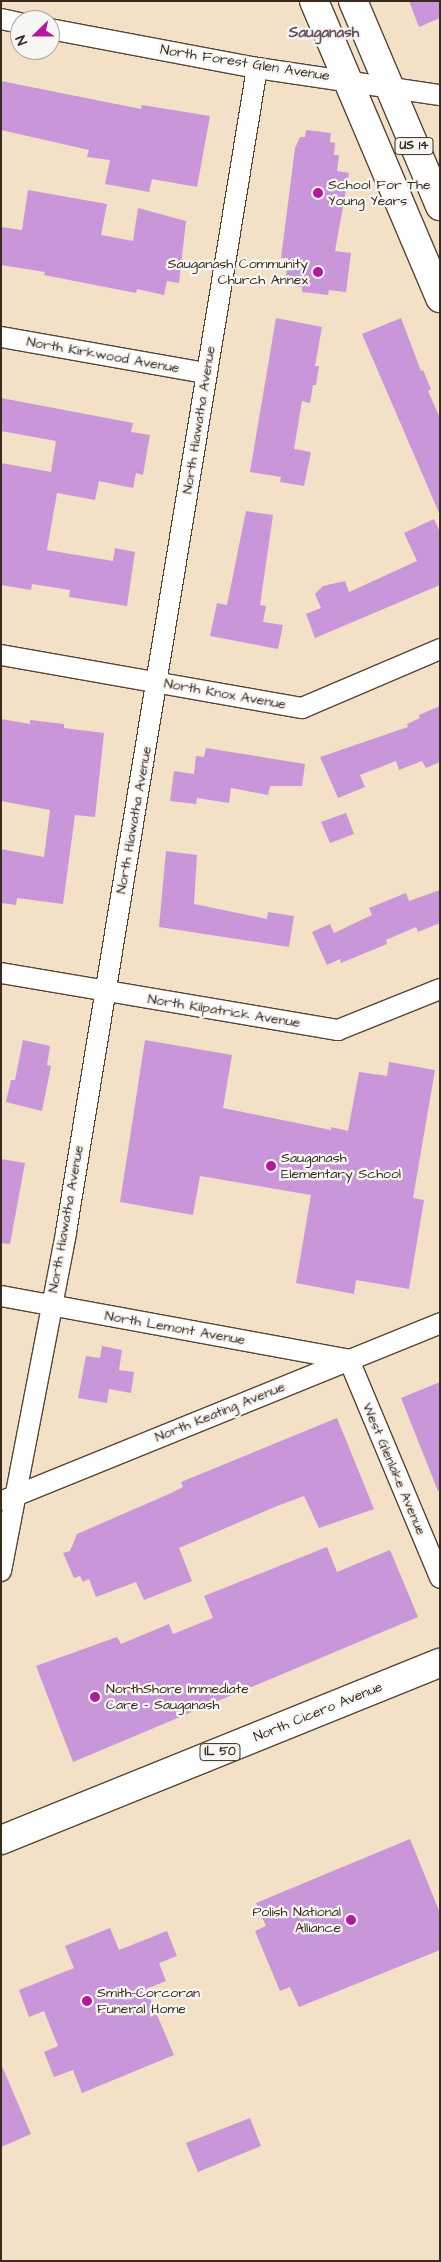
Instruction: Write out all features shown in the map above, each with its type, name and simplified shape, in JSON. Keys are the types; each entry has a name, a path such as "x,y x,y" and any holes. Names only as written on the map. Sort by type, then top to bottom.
{"main road":[{"name":"US 14","path":"314,1 440,298"},
{"name":"US 14","path":"353,1 440,206"},
{"name":"North Cicero Avenue","path":"1,1840 440,1663"}],"street":[{"name":"North Forest Glen Avenue","path":"60,31 257,68 347,79 440,95"},
{"name":"North Hiawatha Avenue","path":"1,1571 8,1499 66,1232 104,992 158,682 206,373 257,68"},
{"name":"North Kirkwood Avenue","path":"1,337 206,373"},
{"name":"North Knox Avenue","path":"1,655 302,708 440,649"},
{"name":"North Kilpatrick Avenue","path":"1,973 104,992 338,1030 440,989"},
{"name":"North Lemont Avenue","path":"1,1296 349,1360"},
{"name":"North Keating Avenue","path":"8,1499 440,1323"},
{"name":"West Glenlake Avenue","path":"349,1360 440,1578"}],"building":[{"path":"409,1 440,1 440,18 419,27"},
{"path":"1,81 141,109 142,105 210,116 197,187 152,179 149,192 105,184 110,160 87,157 89,150 1,130"},
{"name":"School For The Young Years","path":"306,130 331,133 330,142 335,143 334,155 339,155 337,171 349,173 335,251 351,253 346,292 329,290 328,295 302,292 302,287 285,285 288,258 281,258 295,148 300,137 305,137"},
{"path":"28,190 107,204 101,235 133,241 138,208 186,221 179,283 167,281 164,295 137,289 136,293 44,275 45,272 1,265 1,227 22,230"},
{"path":"276,318 322,327 315,366 319,366 316,385 313,385 310,403 302,401 294,449 311,452 304,486 280,482 281,477 250,472"},
{"path":"401,318 421,371 423,370 431,389 428,391 440,418 440,515 362,334"},
{"path":"1,398 133,423 131,432 150,435 143,475 136,473 133,488 99,481 95,500 57,493 47,550 113,561 115,548 135,552 127,606 69,597 70,590 32,584 31,590 1,585 1,463 51,472 56,441 1,431"},
{"path":"246,511 273,515 260,605 266,606 263,622 283,625 278,649 210,636 217,603 227,605"},
{"path":"434,519 440,532 440,585 315,638 306,614 321,608 315,594 323,586 345,581 349,592 417,561 404,533"},
{"path":"440,706 440,762 426,768 422,761 399,770 396,761 360,775 365,787 338,798 320,757 408,727 407,724 420,718 419,715"},
{"path":"1,719 30,724 30,720 64,724 64,728 104,733 95,817 75,815 63,904 17,898 16,905 1,903 1,849 44,857 50,810 1,801"},
{"path":"206,748 305,764 302,786 270,786 268,795 231,788 229,803 197,798 196,804 170,801 174,771 194,774 196,756 204,757"},
{"path":"346,813 354,834 330,843 321,822"},
{"path":"166,851 197,855 194,904 267,919 268,912 294,916 289,947 159,927"},
{"path":"440,890 440,923 418,932 416,927 386,940 387,944 341,963 340,959 327,965 312,932 330,924 334,933 372,915 369,908 406,893 409,901"},
{"path":"23,1040 50,1046 47,1065 51,1066 42,1111 6,1102 11,1080 15,1080"},
{"name":"Sauganash Elementary School","path":"145,1040 232,1055 223,1108 331,1130 331,1127 348,1131 359,1072 387,1076 389,1062 435,1070 413,1198 424,1200 409,1289 356,1280 354,1294 296,1283 311,1195 200,1176 193,1215 120,1202"},
{"path":"1,1159 25,1163 10,1244 1,1243"},
{"path":"102,1346 122,1350 119,1370 134,1372 131,1393 109,1389 107,1403 78,1398 86,1356 100,1358"},
{"path":"440,1382 440,1491 438,1491 401,1398"},
{"path":"337,1418 374,1509 319,1528 304,1496 277,1506 179,1548 192,1581 144,1600 136,1582 96,1597 89,1579 83,1582 80,1576 74,1578 63,1553 70,1551 77,1534 183,1487 181,1482"},
{"path":"327,1547 337,1572 390,1550 418,1617 73,1762 36,1666 117,1637 121,1644 169,1624 173,1634 213,1618 204,1596"},
{"name":"Polish National Alliance","path":"410,1839 440,1913 440,1950 299,2007 290,1987 280,1991 255,1931 266,1926 256,1903"},
{"name":"Smith-Corcoran Funeral Home","path":"110,1928 119,1950 167,1931 177,1956 159,1963 166,1981 146,1989 174,2055 82,2093 73,2070 54,2077 44,2052 58,2046 44,2011 29,2017 19,1990 74,1968 65,1946"},
{"path":"1,2064 31,2134 1,2147"},
{"path":"250,2118 261,2146 198,2172 186,2143"}],"place":[{"name":"School For The Young Years","path":"318,193"},
{"name":"Sauganash Community Church Annex","path":"318,272"},
{"name":"Sauganash Elementary School","path":"271,1166"},
{"name":"NorthShore Immediate Care - Sauganash","path":"95,1697"},
{"name":"Polish National Alliance","path":"351,1920"},
{"name":"Smith-Corcoran Funeral Home","path":"87,2001"}],"district":[{"name":"Sauganash","path":"324,33"}]}
